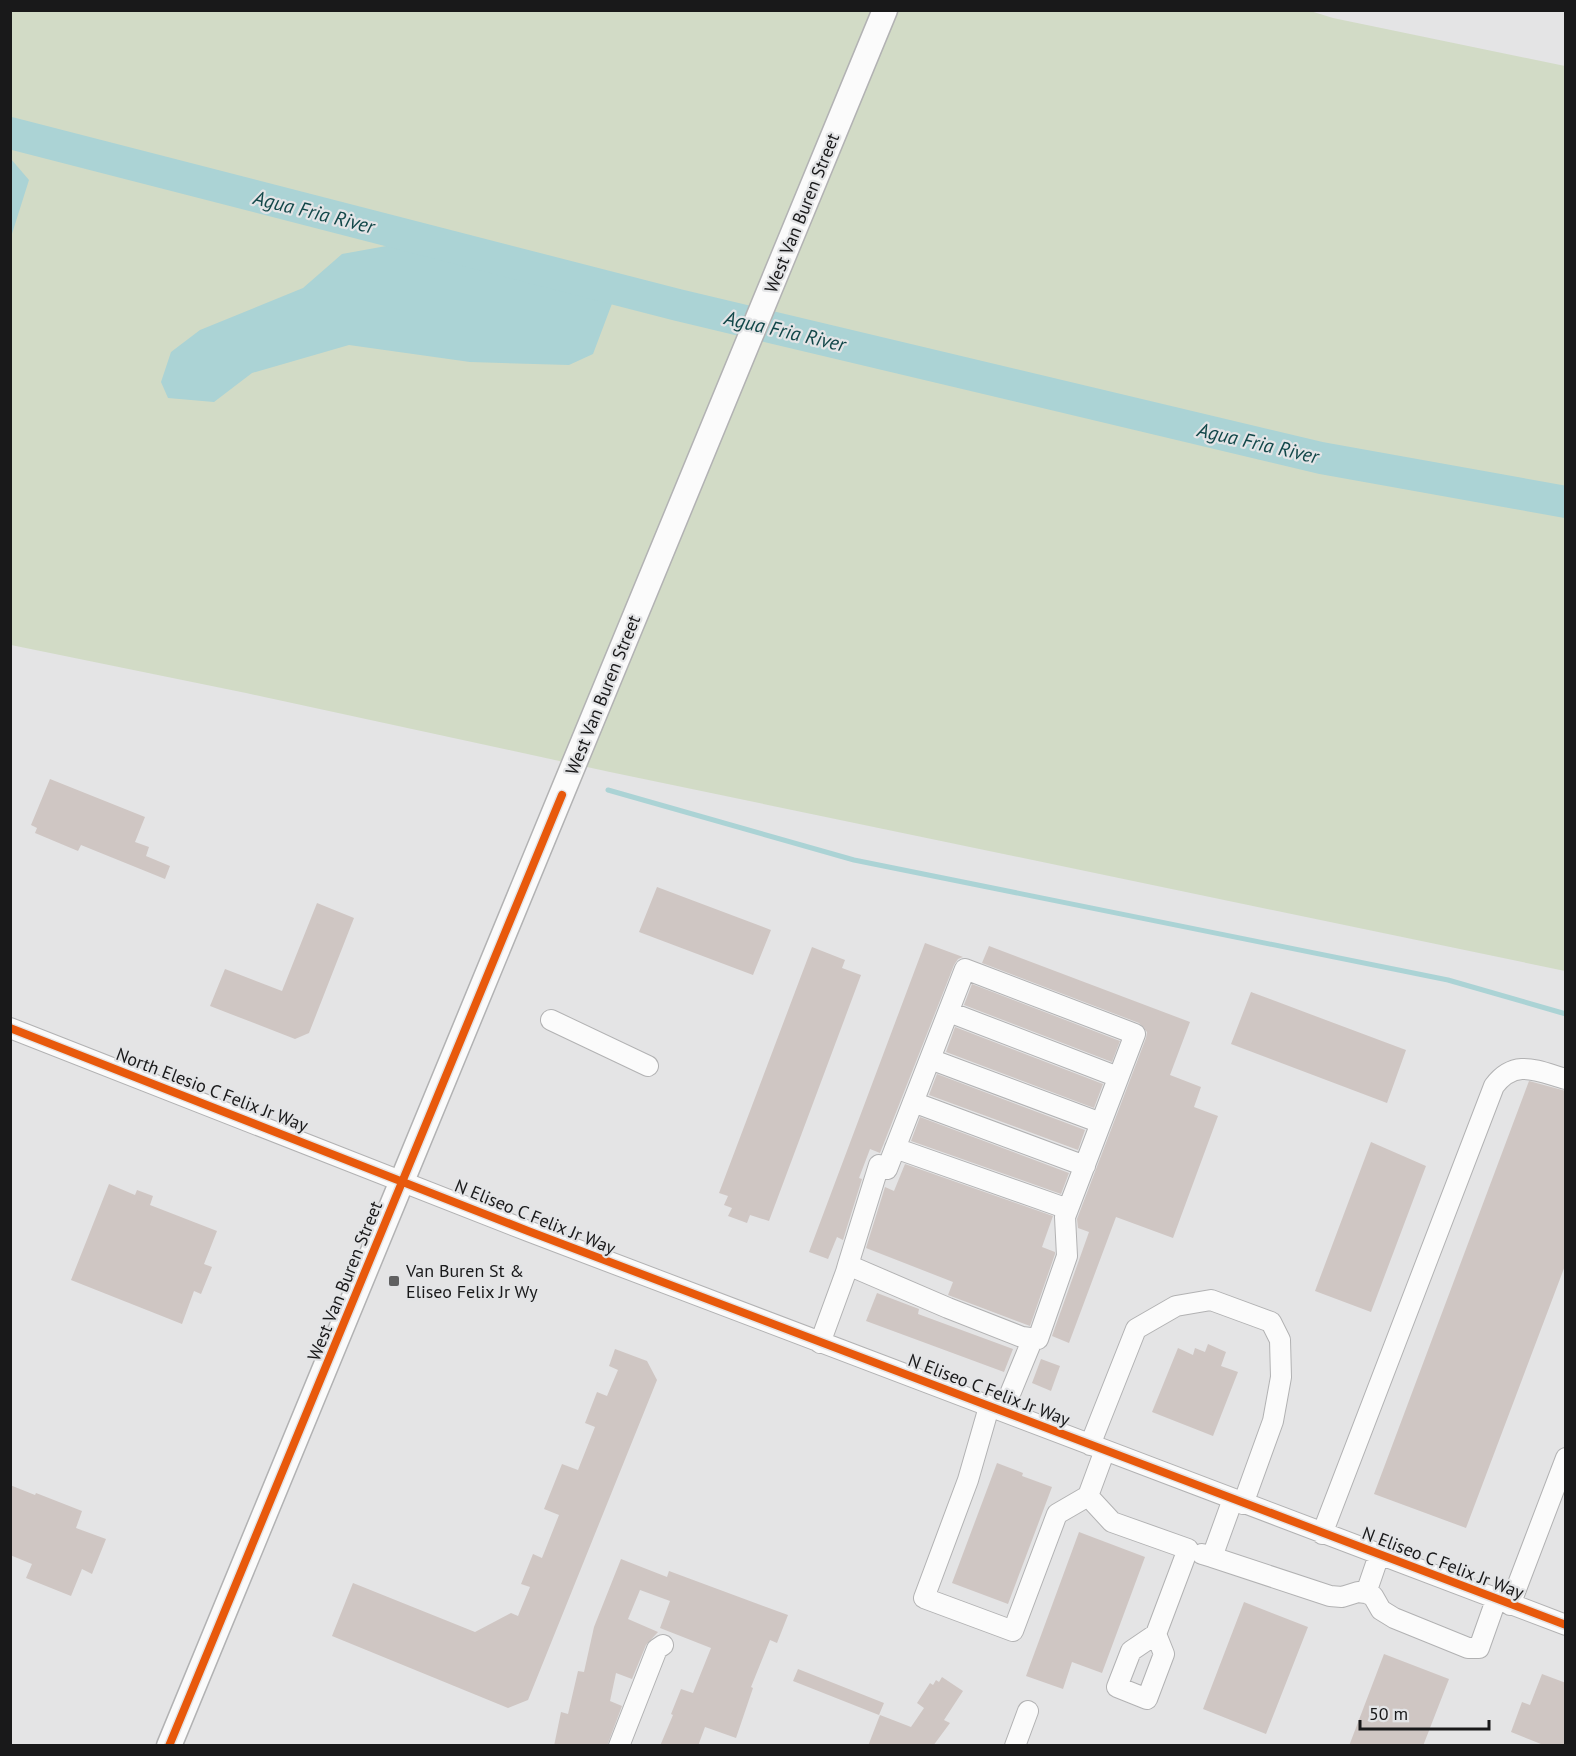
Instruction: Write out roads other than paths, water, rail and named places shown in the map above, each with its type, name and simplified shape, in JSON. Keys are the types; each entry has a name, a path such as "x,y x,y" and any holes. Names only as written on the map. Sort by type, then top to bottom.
{"main road":[{"name":"West Van Buren Street","path":"169,1746 885,10"}],"street":[{"path":"820,1343 848,1265 879,1165 887,1168 896,1148 966,969 1135,1034 1065,1217 1067,1256 1038,1340 1022,1337 948,1308 848,1265"},
{"path":"949,1012 1118,1077"},
{"path":"551,1020 648,1065"},
{"name":"North Elesio C Felix Jr Way","path":"10,1028 402,1181"},
{"path":"930,1059 1101,1123"},
{"path":"1322,1534 1494,1086 1510,1070 1520,1067 1566,1079"},
{"path":"913,1102 1084,1166"},
{"path":"896,1148 1068,1209"},
{"name":"N Eliseo C Felix Jr Way","path":"402,1181 528,1232 1566,1625"},
{"path":"1033,1338 996,1409 924,1598 1013,1631 1058,1514 1088,1496 1098,1448 1136,1329 1176,1306 1211,1300 1271,1322 1280,1340 1281,1377 1273,1420 1212,1557"},
{"path":"1088,1496 1112,1522 1330,1596 1342,1597 1358,1592 1366,1593 1373,1596 1381,1610 1394,1618 1468,1648 1479,1647 1503,1602 1566,1458"},
{"path":"1156,1634 1164,1654 1146,1699 1117,1687 1131,1651 1156,1634 1188,1549"},
{"path":"1366,1593 1379,1555"},
{"path":"619,1746 657,1649 663,1645"},
{"path":"1014,1746 1028,1710"}],"water":[{"path":"11,159 29,180 11,237"},
{"path":"414,241 448,241 598,288 613,301 593,354 569,365 470,362 349,345 252,373 214,402 168,398 161,382 171,352 200,330 303,288 342,254"}],"waterway":[{"name":"Agua Fria River","path":"10,133 678,305 1321,458 1566,502"},
{"path":"608,790 854,860 1448,980 1566,1014"}],"place":[{"name":"Van Buren St & Eliseo Felix Jr Wy","path":"394,1281"}]}
